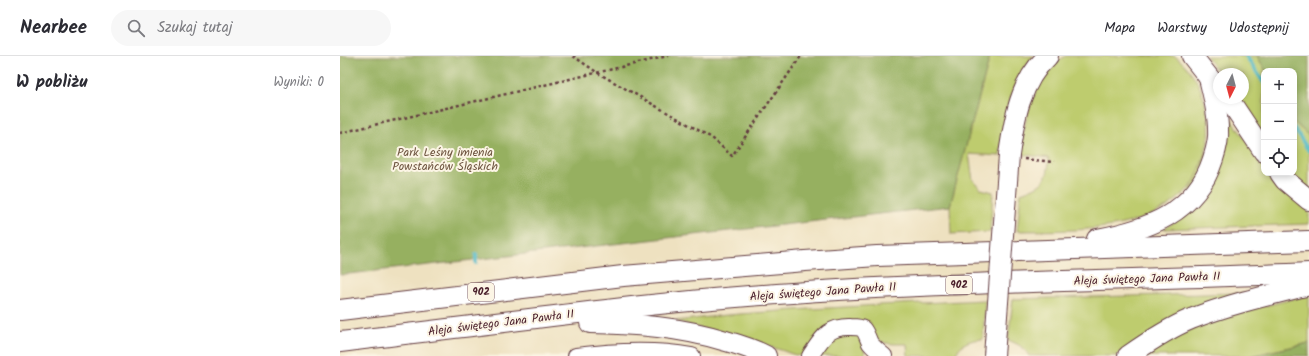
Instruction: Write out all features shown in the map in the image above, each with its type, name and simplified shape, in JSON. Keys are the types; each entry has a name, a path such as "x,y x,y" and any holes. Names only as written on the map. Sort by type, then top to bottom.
{"main road":[{"path":"994,356 1018,107 1034,72 1048,56"},
{"path":"1192,56 1213,83"},
{"path":"1025,251 1122,234 1160,220 1187,202 1198,190 1209,171 1216,151 1218,131 1216,104"},
{"path":"1231,104 1261,148"},
{"path":"1282,176 1309,200"},
{"name":"902","path":"340,310 623,276 877,256 1309,241"},
{"name":"Aleja świętego Jana Pawła II","path":"340,342 675,302 776,294 879,288 1309,273"},
{"path":"1128,356 1149,341 1190,320 1246,300 1309,285"},
{"path":"518,321 633,324 674,328 703,334 766,356"}],"lane":[{"path":"810,356 823,337 830,331 837,328 847,327 858,327 863,330 870,343 884,356"},
{"path":"576,356 632,351 671,352 692,356"}],"path":[{"path":"573,56 712,138 732,156 801,56"},
{"path":"340,133 668,56"},
{"path":"1014,157 1054,162"}],"green space":[{"name":"Park Leśny imienia Powstańców Śląskich","path":"340,56 990,56 950,206 340,275"},
{"path":"990,56 1034,56 1026,67 1013,91 1003,130 1000,156 969,154 973,180 981,189 993,192 990,232 951,234 950,206"},
{"path":"1065,56 1175,56 1189,70 1203,94 1209,124 1209,134 1208,143 1197,177 1180,197 1160,211 1138,220 1114,226 1090,229 1017,231 1021,193 1035,188 1043,182 1046,178 1049,158 1020,154 1028,113 1032,100 1045,76"},
{"path":"1206,56 1257,56 1264,68 1261,68 1261,133 1241,104 1249,104 1249,68 1215,68"},
{"path":"1257,56 1309,56 1309,136 1297,125 1297,68 1264,68"},
{"path":"1225,111 1261,161 1261,176 1273,176 1309,209 1309,224 1164,228 1177,221"},
{"path":"1297,125 1309,136 1309,189 1294,176 1297,176"},
{"path":"1243,293 1122,351 1116,356 1029,356 1020,346 1008,340 1013,299"},
{"path":"1309,295 1309,343 1250,356 1140,356 1166,341 1216,318"},
{"path":"985,300 983,339 973,340 962,345 955,356 908,356 907,344 894,344 878,340 871,330 870,322 839,322 805,356 801,356 676,321 727,315 795,310"},
{"path":"856,334 863,344 865,356 816,356 835,335"},
{"path":"1309,343 1309,356 1250,356"}],"waterway":[{"path":"1246,56 1261,78"},
{"path":"1297,133 1309,151"},
{"path":"476,255 476,263"}]}
